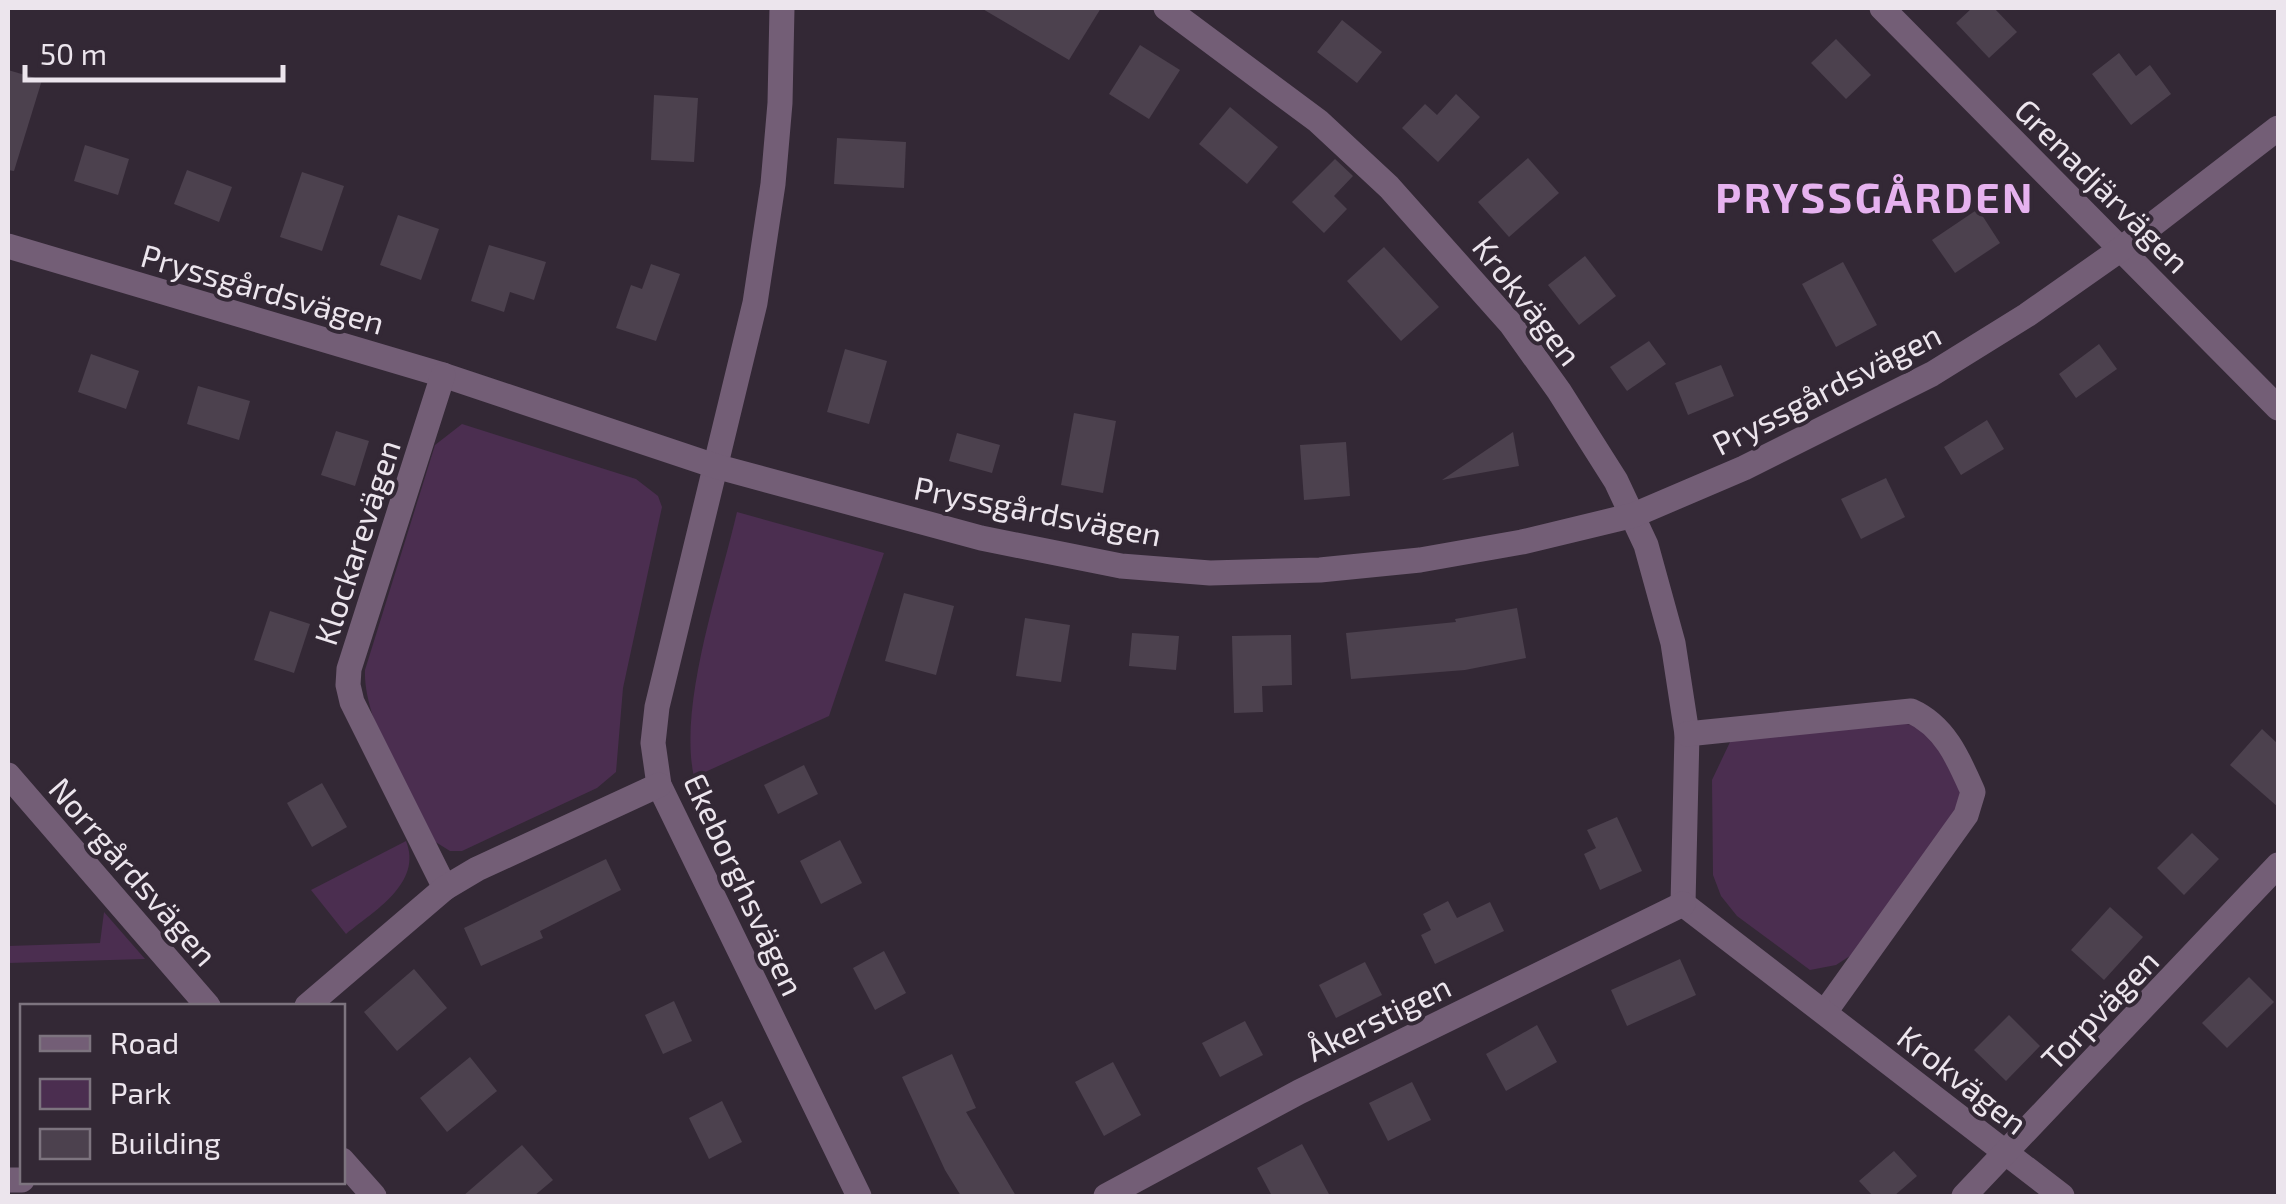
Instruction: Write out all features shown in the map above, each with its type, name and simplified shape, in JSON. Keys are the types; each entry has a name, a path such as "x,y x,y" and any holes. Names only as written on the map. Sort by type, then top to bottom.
{"street":[{"name":"Ekeborghsvägen","path":"782,8 773,184 755,303 657,706 653,743 659,786 859,1196"},
{"name":"Krokvägen","path":"1166,8 1318,120 1438,238 1511,324 1559,391 1634,515 1673,643 1687,734 1683,904 2062,1196"},
{"name":"Grenadjärvägen","path":"1882,8 2278,408"},
{"name":"Pryssgårdsvägen","path":"8,246 443,375 715,466 982,538 1121,566 1210,573 1320,570 1420,560 1522,542 1634,515 1744,468 1932,374 2026,315 2120,249 2278,128"},
{"name":"Klockarevägen","path":"443,375 349,670 348,685 352,702 445,888"},
{"path":"1687,734 1911,710 1928,718 1959,761 1973,792 1966,814 1825,1012"},
{"name":"Norrgårdsvägen","path":"9,778 206,1004"},
{"path":"308,1004 445,888 477,869 659,786"},
{"name":"Torpvägen","path":"1964,1196 2278,865"},
{"name":"Åkerstigen","path":"1106,1196 1299,1092 1683,904"},
{"path":"346,1168 374,1196"}],"green space":[{"path":"462,424 636,479 658,496 662,507 623,688 616,772 597,788 462,851 450,851 434,841 390,757 372,712 365,670 435,445"},
{"path":"737,512 884,553 829,716 694,777 691,748 696,681"},
{"path":"1894,721 1918,728 1937,744 1956,777 1960,813 1853,954 1836,965 1810,970 1737,916 1721,896 1713,875 1712,780 1731,740"},
{"path":"406,841 408,870 402,883 382,906 346,934 311,890"},
{"path":"104,912 145,959 8,963 8,946 100,943"}],"building":[{"path":"981,8 1101,8 1069,60"},
{"path":"1972,8 1994,8 2017,32 1989,58 1956,23"},
{"path":"1342,20 1382,52 1357,83 1317,52"},
{"path":"1836,39 1871,75 1846,99 1811,63"},
{"path":"1140,45 1180,70 1149,119 1109,94"},
{"path":"2119,53 2136,76 2150,65 2171,94 2131,125 2092,74"},
{"path":"8,70 42,80 14,171 8,170"},
{"path":"1456,94 1480,117 1438,162 1402,128 1425,104 1437,115"},
{"path":"654,95 698,98 694,162 651,160"},
{"path":"1230,107 1278,147 1247,184 1199,144"},
{"path":"837,138 906,142 904,188 834,184"},
{"path":"85,145 129,159 118,195 74,181"},
{"path":"1528,158 1559,193 1509,237 1478,202"},
{"path":"1335,159 1353,176 1334,196 1347,209 1324,233 1292,202"},
{"path":"187,170 232,187 219,222 174,204"},
{"path":"302,172 344,186 322,251 280,237"},
{"path":"1978,209 2000,243 1955,273 1932,240"},
{"path":"398,215 439,229 421,280 380,265"},
{"path":"489,245 546,262 534,300 510,292 504,312 471,301"},
{"path":"1384,247 1439,307 1401,341 1347,281"},
{"path":"1585,256 1616,296 1579,325 1548,285"},
{"path":"1843,262 1877,325 1836,347 1802,284"},
{"path":"651,264 680,274 656,341 616,328 631,285 642,289"},
{"path":"1649,341 1666,364 1627,391 1610,367"},
{"path":"2099,344 2117,369 2076,398 2059,374"},
{"path":"845,349 887,361 869,424 827,412"},
{"path":"91,354 139,371 126,409 78,392"},
{"path":"1721,365 1734,396 1688,415 1675,383"},
{"path":"198,386 250,401 239,440 187,424"},
{"path":"1074,413 1116,421 1103,493 1061,485"},
{"path":"1987,420 2004,449 1961,475 1944,447"},
{"path":"336,431 369,441 355,486 321,475"},
{"path":"1513,432 1519,466 1442,480"},
{"path":"957,433 1000,445 992,473 949,461"},
{"path":"1346,442 1350,496 1304,500 1300,445"},
{"path":"1886,478 1905,517 1861,539 1841,499"},
{"path":"904,593 954,606 936,675 885,661"},
{"path":"1517,608 1526,658 1465,670 1351,679 1346,633 1456,622 1455,619"},
{"path":"270,611 310,624 294,673 254,660"},
{"path":"1025,618 1070,625 1061,682 1016,676"},
{"path":"1132,633 1179,636 1176,670 1129,666"},
{"path":"1291,635 1292,685 1262,686 1263,712 1234,713 1232,636"},
{"path":"2262,729 2278,744 2278,807 2230,765"},
{"path":"804,765 818,794 778,814 764,785"},
{"path":"322,783 347,827 312,847 287,803"},
{"path":"1617,817 1642,871 1600,890 1584,854 1596,848 1587,830"},
{"path":"2192,833 2219,859 2184,895 2157,868"},
{"path":"840,840 862,883 821,904 800,861"},
{"path":"606,859 621,890 540,931 543,938 481,966 464,928"},
{"path":"1448,901 1457,918 1490,902 1504,931 1435,964 1421,935 1431,930 1423,914"},
{"path":"2110,907 2143,937 2104,980 2071,950"},
{"path":"884,951 906,993 875,1010 853,968"},
{"path":"1680,959 1696,995 1627,1026 1611,990"},
{"path":"1365,962 1382,995 1336,1018 1319,985"},
{"path":"414,969 447,1008 397,1051 364,1012"},
{"path":"2249,977 2274,1002 2227,1048 2202,1023"},
{"path":"674,1001 692,1041 663,1054 645,1015"},
{"path":"2009,1015 2040,1046 2006,1081 1974,1050"},
{"path":"1245,1021 1263,1055 1220,1077 1202,1043"},
{"path":"1537,1025 1557,1062 1506,1091 1486,1054"},
{"path":"952,1054 976,1108 966,1112 1016,1196 961,1196 902,1077"},
{"path":"470,1057 497,1091 447,1132 420,1098"},
{"path":"1113,1062 1141,1115 1104,1136 1075,1082"},
{"path":"1412,1082 1431,1120 1388,1141 1369,1103"},
{"path":"722,1101 742,1142 709,1159 689,1118"},
{"path":"1302,1144 1330,1196 1272,1196 1257,1168"},
{"path":"522,1145 553,1180 534,1196 463,1196"},
{"path":"1894,1151 1917,1176 1894,1196 1873,1196 1859,1181"}],"district":[{"name":"PRYSSGÅRDEN","path":"1875,196"}]}
